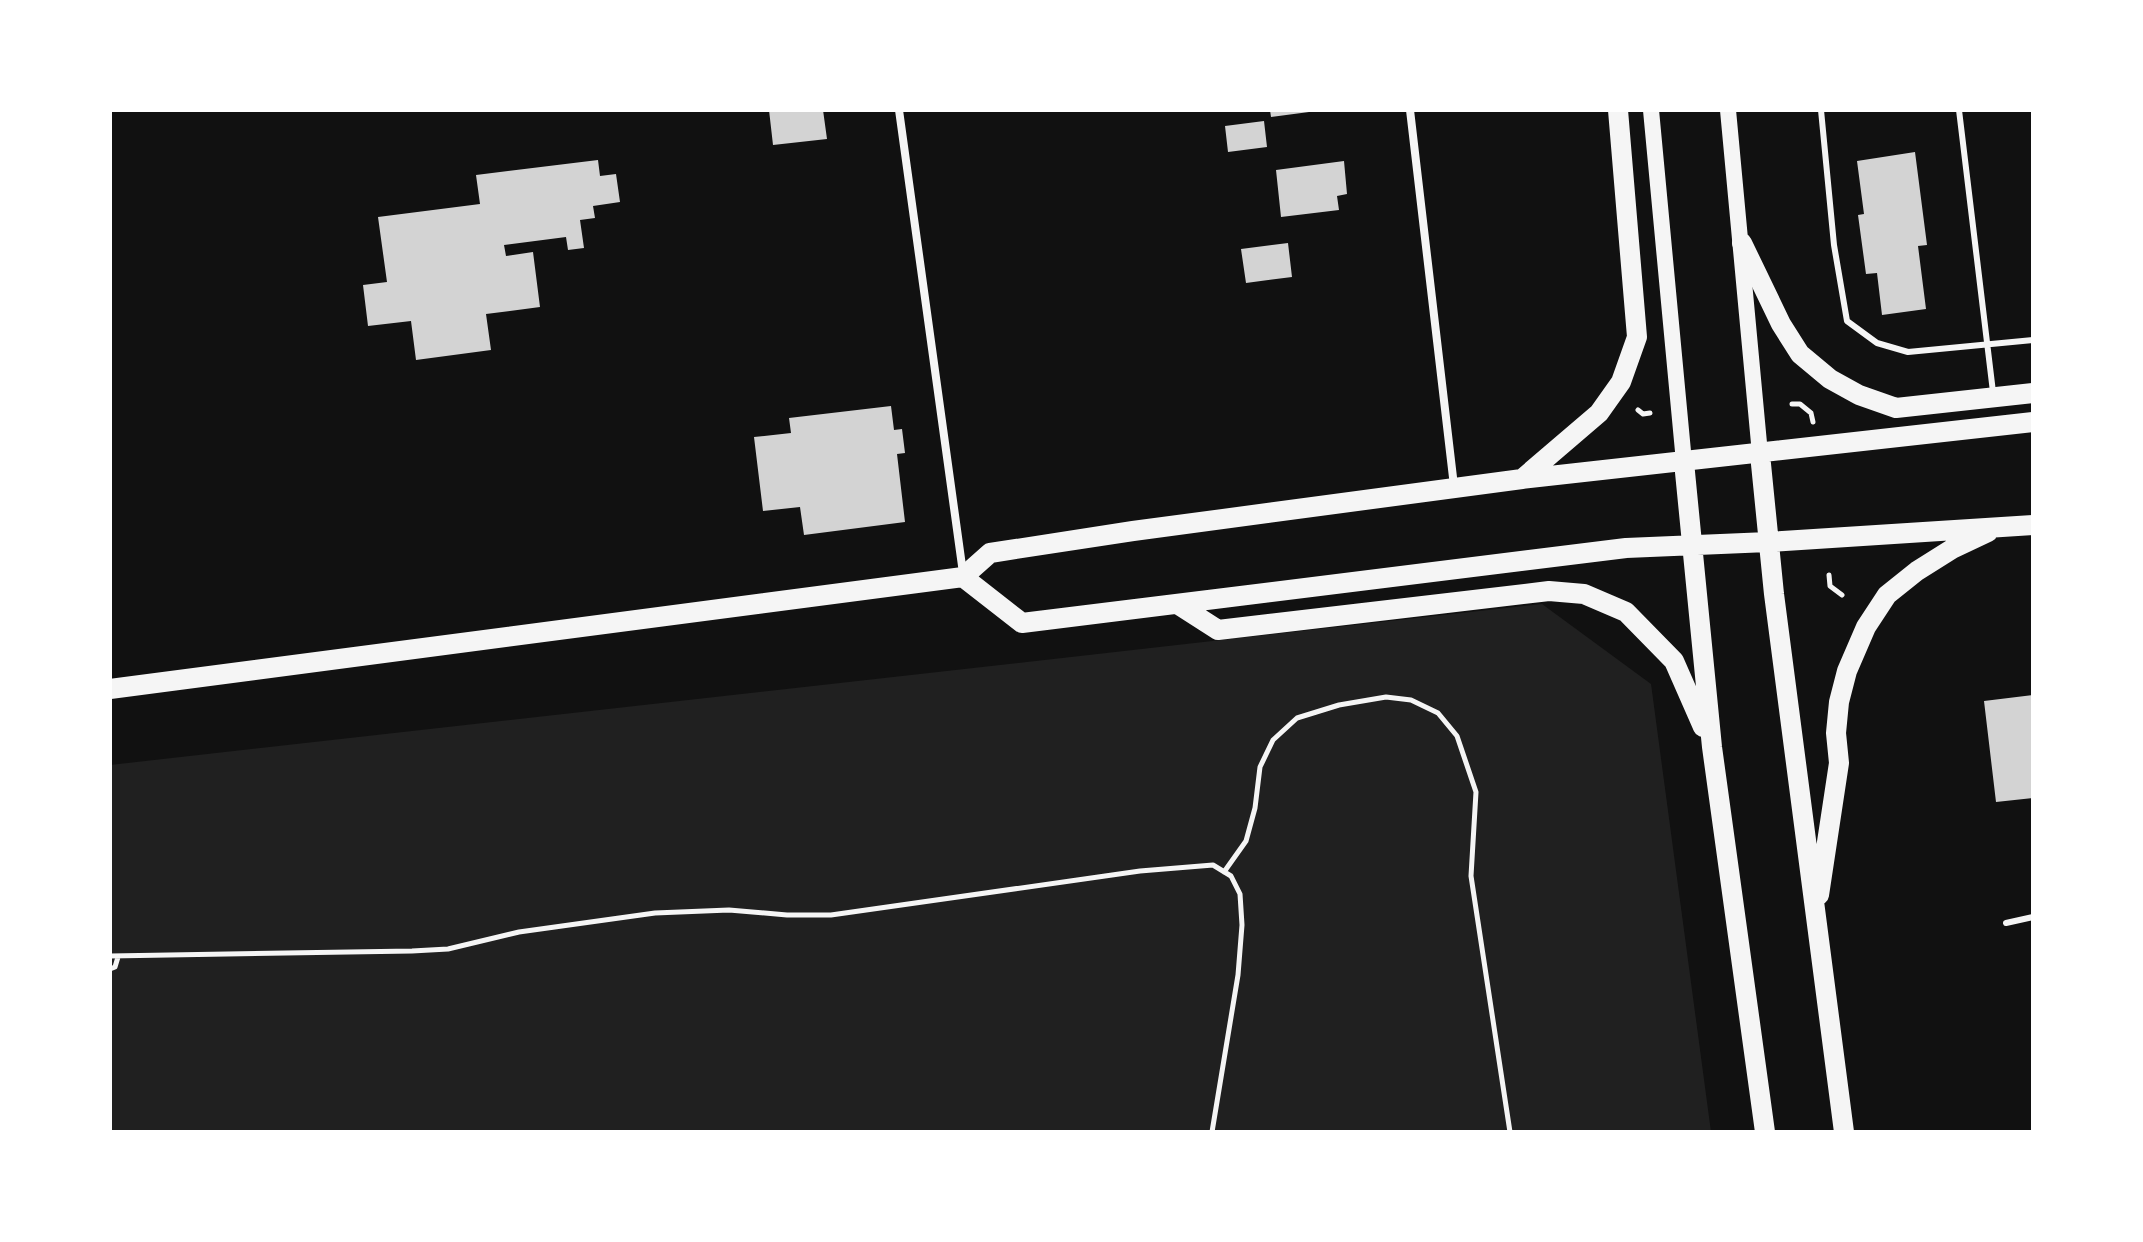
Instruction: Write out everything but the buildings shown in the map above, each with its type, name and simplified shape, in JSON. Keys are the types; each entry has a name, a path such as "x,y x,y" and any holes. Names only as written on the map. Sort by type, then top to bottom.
{"main road":[{"path":"1522,479 1599,413 1621,382 1637,337 1618,110"},
{"path":"1651,110 1696,604 1712,747 1765,1132"},
{"path":"1728,110 1768,542 1844,1132"},
{"path":"1742,243 1781,324 1800,354 1830,379 1859,395 1896,408 2033,393"},
{"path":"110,689 963,577 990,553 1454,487 2033,422"},
{"path":"963,577 1022,623 1626,548 2033,525"},
{"path":"1816,918 1839,763 1836,733 1839,702 1847,671 1866,627 1887,595 1917,571 1952,549 1997,528"},
{"path":"1179,605 1218,630 1549,591 1584,594 1626,612 1674,661 1712,747"}],"street":[{"path":"899,110 963,577"},
{"path":"1410,110 1454,487"}],"lane":[{"path":"1821,110 1834,245 1847,321 1877,343 1908,352 2033,340"},
{"path":"1959,110 1993,397"},
{"path":"2006,923 2033,917"}],"path":[{"path":"1792,404 1802,402 1811,413 1813,423"},
{"path":"1638,410 1643,414 1650,413"},
{"path":"1829,575 1830,586 1842,595"},
{"path":"1224,872 1246,841 1255,808 1260,767 1273,740 1297,718 1339,705 1386,697 1411,700 1438,713 1457,736 1476,792 1471,876 1510,1132"},
{"path":"110,956 448,949 519,932 655,913 729,910 831,915 1177,867 1213,865 1231,876 1240,894 1242,925 1238,975 1212,1132"},
{"path":"110,969 115,967 118,957"}],"shaded area":[{"path":"1542,604 1651,684 1711,1132 110,1132 110,765"}]}
